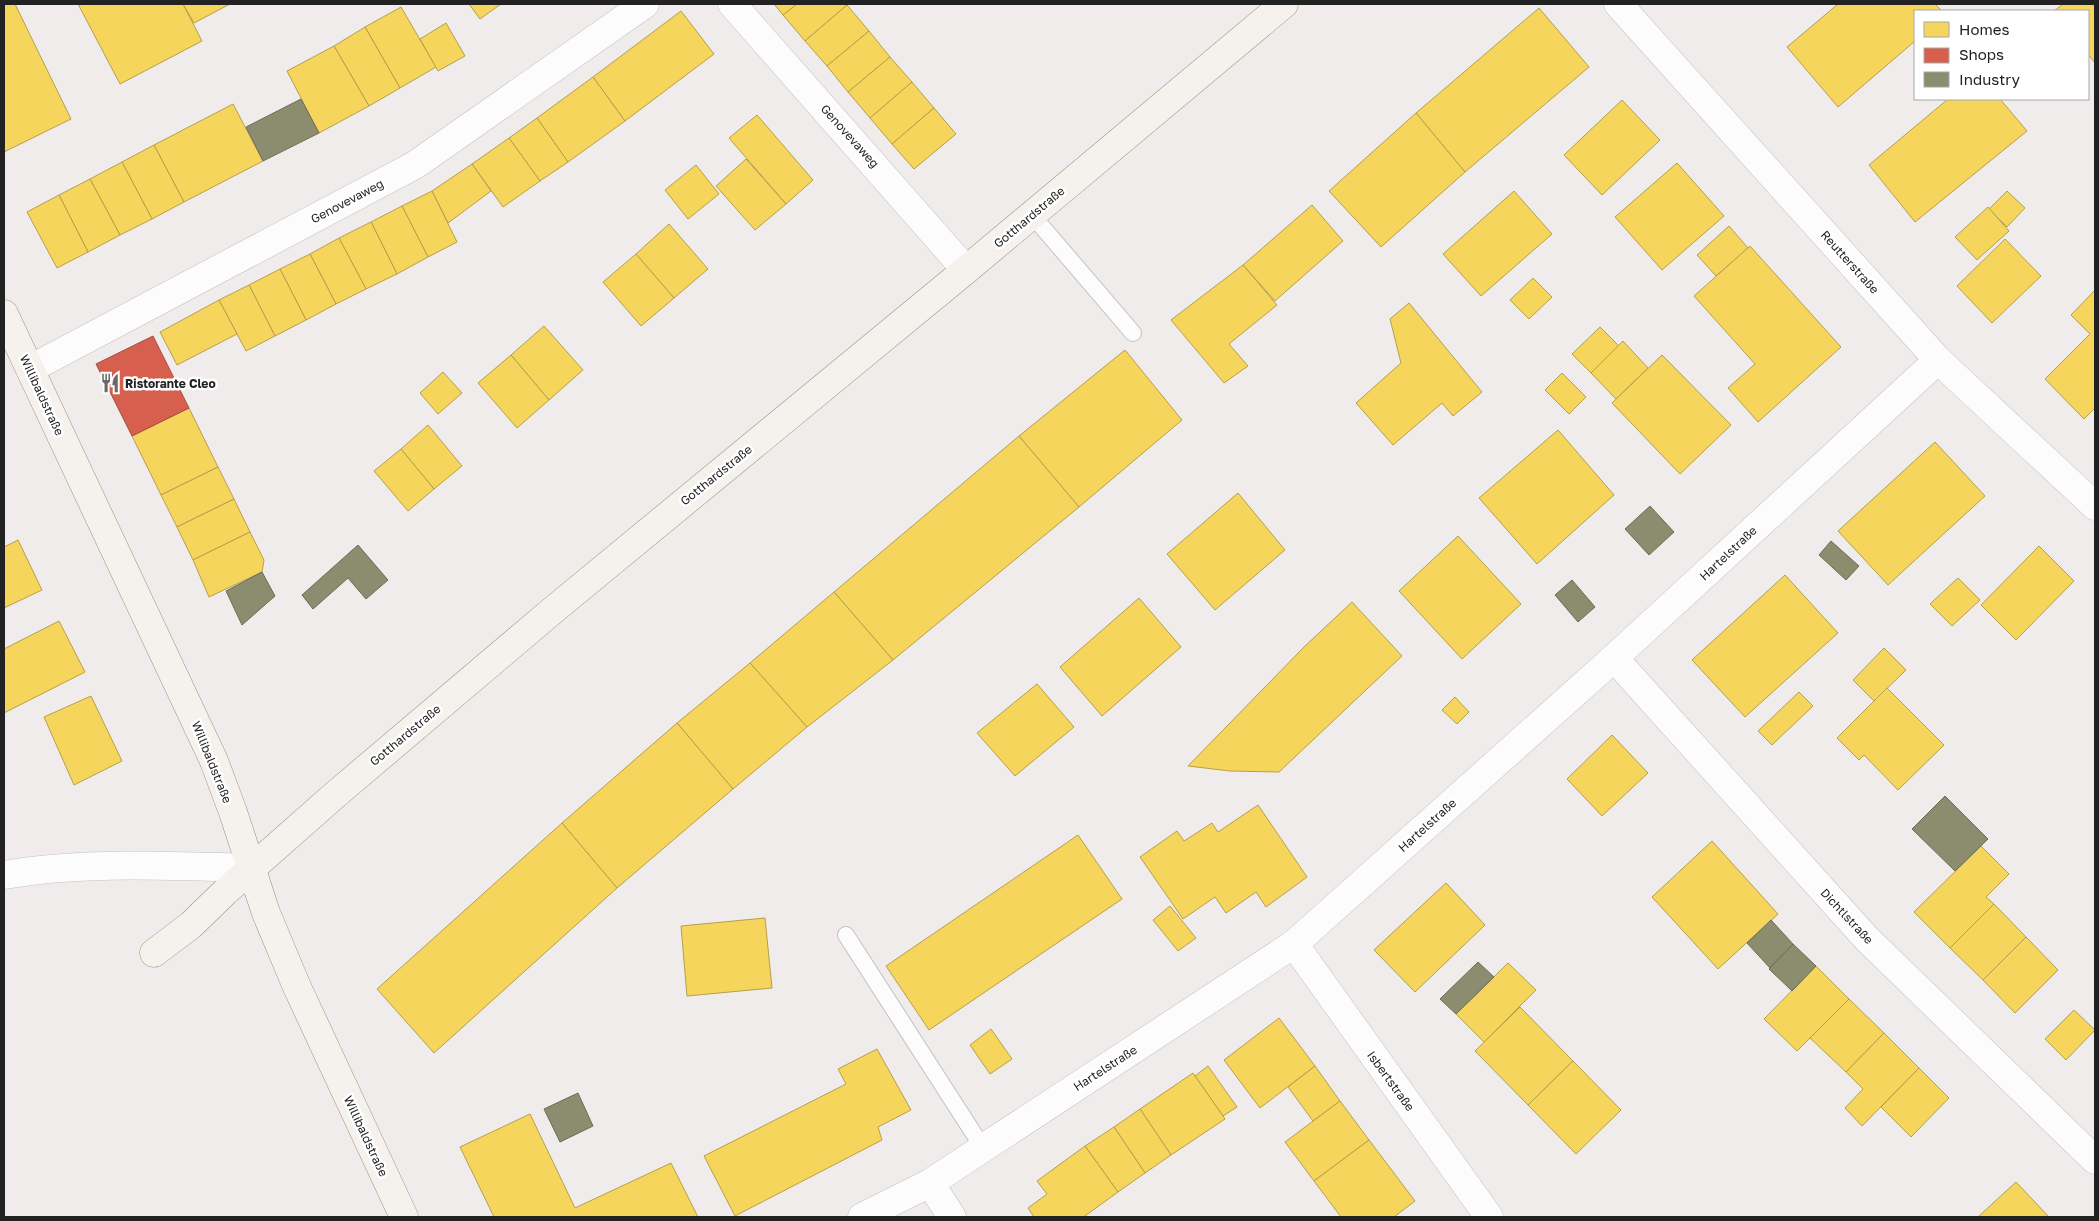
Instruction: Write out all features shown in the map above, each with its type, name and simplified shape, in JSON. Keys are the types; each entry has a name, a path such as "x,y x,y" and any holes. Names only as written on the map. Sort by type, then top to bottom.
{"street":[{"name":"Genovevaweg","path":"30,368 415,165 645,4"},
{"name":"Genovevaweg","path":"732,4 966,270"},
{"name":"Gotthardstraße","path":"154,953 191,925 336,794 552,611 966,270 1284,4"},
{"name":"Reutterstraße","path":"1618,4 1938,360 2095,506"},
{"name":"Willibaldstraße","path":"4,314 214,761 266,913 297,987 404,1217"},
{"name":"Hartelstraße","path":"862,1217 930,1183 1294,944 1614,658 1938,360"},
{"name":"Dichtlstraße","path":"1614,658 1867,939 2095,1160"},
{"path":"16,873 98,866 252,868"},
{"name":"Isbertstraße","path":"1294,944 1489,1217"},
{"path":"930,1183 952,1217"}],"lane":[{"path":"1032,215 1133,332"},
{"path":"846,935 983,1148"}],"building: Homes":[{"path":"4,4 15,4 71,119 4,152"},
{"path":"78,4 183,4 202,41 120,84"},
{"path":"183,4 230,4 194,23"},
{"path":"469,4 501,4 480,19"},
{"path":"774,4 797,4 783,15"},
{"path":"797,4 847,5 805,41 783,15"},
{"path":"1838,4 1935,4 1941,10 1914,10 1914,42 1838,107 1787,47"},
{"path":"2063,4 2095,4 2095,63 2089,55 2089,10 2055,10"},
{"path":"847,5 869,31 827,66 805,41"},
{"path":"401,7 436,67 400,88 365,27"},
{"path":"1539,8 1589,67 1465,172 1416,113"},
{"path":"681,11 714,54 625,121 593,77"},
{"path":"446,23 465,56 438,71 420,39"},
{"path":"365,27 400,88 369,106 334,46"},
{"path":"869,31 890,57 848,92 827,66"},
{"path":"334,46 369,106 319,133 287,71"},
{"path":"890,57 912,82 870,118 848,92"},
{"path":"593,77 625,121 568,162 537,118"},
{"path":"912,82 934,108 892,144 870,118"},
{"path":"1622,100 1660,140 1602,195 1564,155"},
{"path":"1947,100 2001,100 2027,131 1915,222 1869,165"},
{"path":"233,104 263,161 184,202 154,145"},
{"path":"934,108 956,134 914,169 892,144"},
{"path":"1416,113 1465,172 1381,247 1329,191"},
{"path":"757,115 813,180 786,204 729,138"},
{"path":"537,118 568,162 540,181 509,138"},
{"path":"509,138 540,181 503,207 472,164"},
{"path":"154,145 184,202 152,219 122,162"},
{"path":"746,159 786,204 755,230 716,186"},
{"path":"122,162 152,219 120,235 90,179"},
{"path":"1677,163 1724,216 1662,270 1615,217"},
{"path":"472,164 491,191 448,223 432,191"},
{"path":"696,165 719,194 688,219 665,190"},
{"path":"90,179 120,235 88,252 59,195"},
{"path":"432,191 457,242 428,257 402,206"},
{"path":"1514,191 1552,234 1481,296 1443,254"},
{"path":"2007,191 2025,208 2007,227 1989,209"},
{"path":"59,195 88,252 57,268 27,212"},
{"path":"1312,205 1343,241 1275,301 1243,265"},
{"path":"402,206 428,257 397,274 371,222"},
{"path":"1988,207 2009,231 1977,260 1955,237"},
{"path":"371,222 397,274 366,289 339,238"},
{"path":"669,224 708,269 674,298 636,254"},
{"path":"1729,226 1748,248 1716,276 1697,255"},
{"path":"339,238 366,289 336,304 310,254"},
{"path":"2005,239 2041,276 1992,323 1957,286"},
{"path":"1750,246 1841,347 1758,422 1728,388 1755,364 1694,296"},
{"path":"310,254 336,304 306,320 280,269"},
{"path":"636,254 674,298 641,326 603,282"},
{"path":"1243,265 1277,305 1229,344 1248,366 1224,383 1171,320"},
{"path":"280,269 306,320 275,336 249,285"},
{"path":"1533,278 1552,297 1529,319 1510,300"},
{"path":"249,285 275,336 246,351 219,300"},
{"path":"2095,290 2095,408 2084,419 2045,379 2090,334 2071,315"},
{"path":"219,300 237,334 177,365 160,332"},
{"path":"1409,303 1482,392 1453,416 1442,403 1393,445 1356,403 1401,363 1390,319"},
{"path":"544,326 583,370 549,400 511,355"},
{"path":"1600,327 1619,346 1591,373 1572,354"},
{"path":"1623,341 1648,368 1616,399 1591,373"},
{"path":"1125,350 1182,420 1079,507 1019,436"},
{"path":"511,355 549,400 517,428 478,383"},
{"path":"1662,355 1731,425 1680,474 1612,403"},
{"path":"443,372 462,393 438,414 420,393"},
{"path":"1562,373 1586,397 1569,414 1545,390"},
{"path":"189,408 218,467 161,495 132,436"},
{"path":"428,425 462,466 434,489 401,449"},
{"path":"1558,430 1614,495 1537,564 1479,498"},
{"path":"1019,436 1079,507 893,660 834,592"},
{"path":"1935,442 1985,496 1888,585 1838,531"},
{"path":"401,449 434,489 408,511 374,471"},
{"path":"218,467 234,499 177,527 161,495"},
{"path":"1238,493 1285,550 1215,610 1167,554"},
{"path":"234,499 250,532 193,560 177,527"},
{"path":"250,532 264,560 262,572 209,597 193,560"},
{"path":"1458,536 1521,604 1462,659 1399,591"},
{"path":"18,540 42,590 4,608 4,547"},
{"path":"2039,546 2074,581 2016,640 1981,605"},
{"path":"1785,575 1838,633 1745,717 1692,660"},
{"path":"1958,578 1980,600 1952,626 1930,604"},
{"path":"834,592 893,660 807,727 750,663"},
{"path":"1139,598 1181,647 1102,716 1060,667"},
{"path":"1352,602 1402,656 1279,772 1230,771 1188,766 1304,647"},
{"path":"59,621 85,672 4,713 4,649"},
{"path":"1884,648 1906,670 1874,701 1853,680"},
{"path":"750,663 807,727 733,789 677,723"},
{"path":"1037,684 1074,727 1015,776 977,733"},
{"path":"1887,688 1944,745 1898,790 1864,755 1859,760 1837,738"},
{"path":"1799,692 1813,706 1772,745 1758,731"},
{"path":"91,696 122,761 74,785 44,717"},
{"path":"1455,697 1469,712 1457,724 1442,710"},
{"path":"677,723 733,789 617,888 562,823"},
{"path":"1612,735 1648,773 1602,816 1567,779"},
{"path":"1258,805 1307,877 1266,907 1256,892 1226,913 1215,897 1183,919 1140,857 1177,831 1184,841 1212,823 1218,832"},
{"path":"562,823 617,888 434,1053 377,989"},
{"path":"1078,835 1122,899 929,1030 886,966"},
{"path":"1712,841 1778,914 1718,969 1652,897"},
{"path":"1981,846 2009,874 1986,897 1994,904 1950,948 1914,912"},
{"path":"1446,883 1485,925 1415,992 1374,950"},
{"path":"1994,904 2026,937 1983,980 1950,948"},
{"path":"1170,906 1196,938 1178,951 1153,920"},
{"path":"765,918 772,988 687,996 681,926"},
{"path":"2026,937 2058,970 2015,1013 1983,980"},
{"path":"1508,963 1536,990 1484,1042 1456,1014"},
{"path":"1816,966 1849,999 1797,1051 1764,1019"},
{"path":"1849,999 1884,1033 1846,1072 1810,1038"},
{"path":"1520,1007 1573,1061 1528,1105 1475,1051"},
{"path":"2074,1010 2095,1030 2066,1060 2045,1039"},
{"path":"1279,1018 1315,1066 1260,1108 1224,1060"},
{"path":"991,1029 1012,1059 990,1074 970,1045"},
{"path":"1884,1033 1919,1068 1862,1126 1845,1108 1863,1089 1846,1072"},
{"path":"877,1049 911,1110 878,1127 882,1140 735,1216 704,1156 846,1084 838,1069"},
{"path":"1573,1061 1621,1110 1576,1154 1528,1105"},
{"path":"1208,1066 1237,1107 1223,1116 1195,1076"},
{"path":"1315,1066 1340,1101 1313,1121 1288,1087"},
{"path":"1919,1068 1949,1098 1911,1137 1881,1107"},
{"path":"1193,1073 1225,1119 1171,1155 1140,1109"},
{"path":"1340,1101 1369,1140 1314,1181 1285,1142"},
{"path":"1140,1109 1171,1155 1145,1173 1114,1127"},
{"path":"530,1114 575,1208 671,1163 698,1217 494,1217 460,1147"},
{"path":"1114,1127 1145,1173 1118,1192 1085,1146"},
{"path":"1369,1140 1415,1201 1394,1217 1341,1217 1314,1181"},
{"path":"1085,1146 1118,1192 1086,1217 1034,1217 1028,1208 1047,1194 1037,1181"},
{"path":"2016,1182 2049,1217 1978,1217 1992,1204"}],"building: Shops":[{"path":"153,336 189,408 132,436 96,364"}],"building: Industry":[{"path":"301,99 319,133 263,161 246,127"},
{"path":"1650,506 1674,532 1649,555 1625,529"},
{"path":"1831,541 1859,566 1846,580 1819,555"},
{"path":"358,545 388,580 366,599 348,578 313,609 302,595"},
{"path":"262,572 275,596 242,625 226,591"},
{"path":"1572,580 1595,607 1578,622 1555,595"},
{"path":"1945,796 1988,839 1955,871 1912,829"},
{"path":"1771,920 1793,944 1770,968 1747,943"},
{"path":"1793,944 1816,966 1792,991 1769,969"},
{"path":"1478,962 1494,977 1456,1014 1440,999"},
{"path":"578,1093 593,1126 560,1142 544,1109"}],"place":[{"name":"Ristorante Cleo","path":"110,383"}]}
